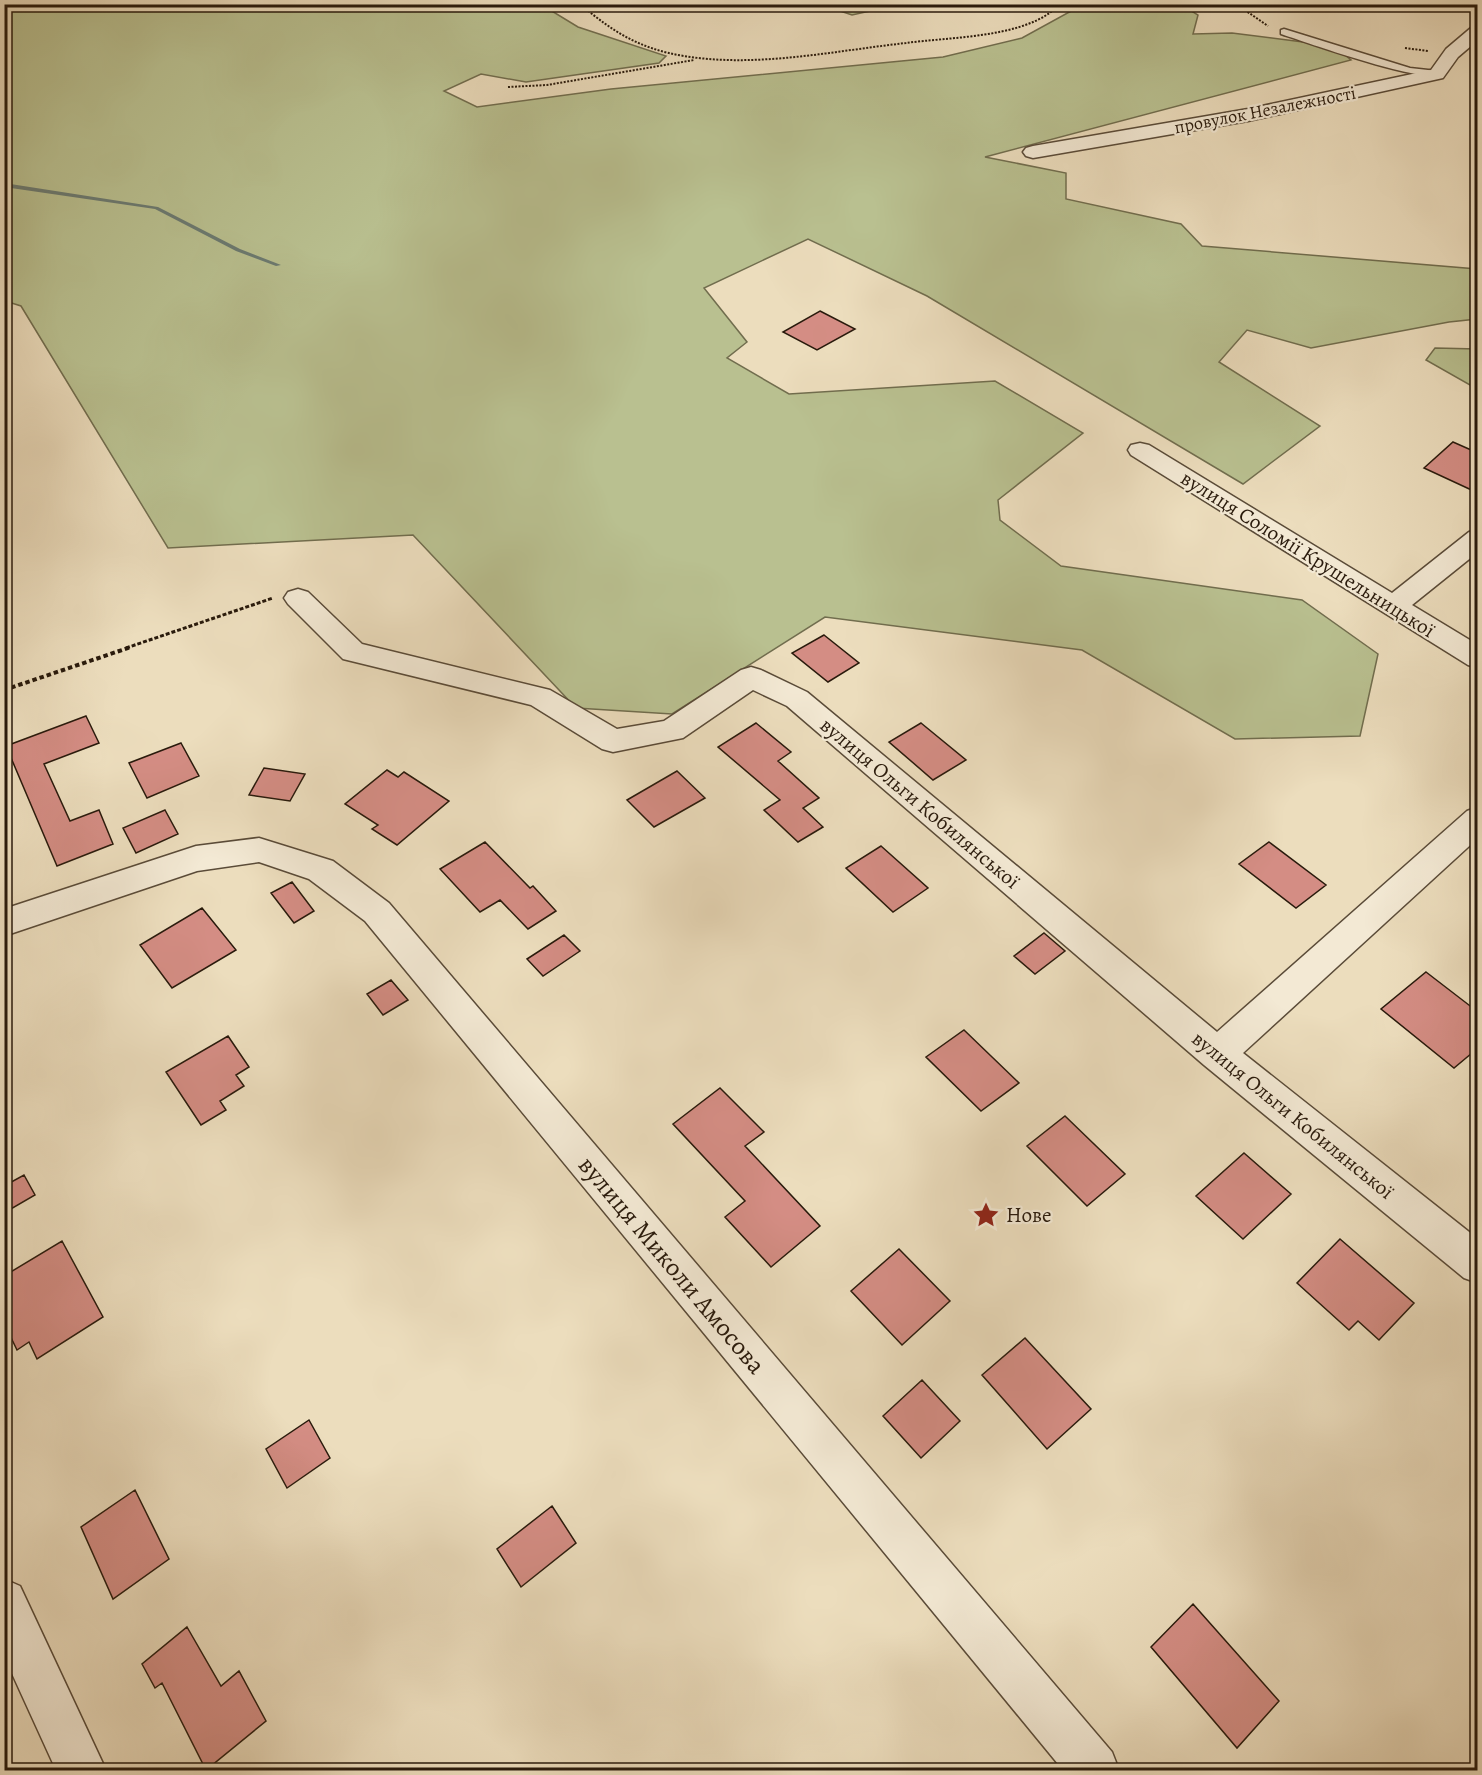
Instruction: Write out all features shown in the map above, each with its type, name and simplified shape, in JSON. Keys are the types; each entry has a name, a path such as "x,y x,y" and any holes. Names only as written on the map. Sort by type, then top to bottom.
{"street":[{"path":"1437,74 1452,53 1478,31"},
{"name":"провулок Незалежності","path":"1033,152 1248,115 1437,74"},
{"name":"вулиця Соломії Крушельницької","path":"1140,450 1478,658"},
{"path":"1392,607 1478,538"},
{"name":"вулиця Ольги Кобилянської","path":"298,598 353,652 540,697 613,741 672,730 751,676 797,699 1216,1054 1478,1264"},
{"path":"1216,1054 1478,819"},
{"name":"вулиця Миколи Амосова","path":"4,924 196,859 259,850 321,870 377,912 1094,1770"},
{"path":"4,1602 81,1770"}],"lane":[{"path":"1284,32 1409,70 1437,74"}],"path":[{"path":"580,4 592,17 627,39 673,55 731,61 771,59 1002,31 1025,26 1043,18 1051,12 1050,4"},
{"path":"508,87 547,85 696,59"},
{"path":"4,690 270,598 298,598"}],"green space":[{"path":"889,4 893,6 852,15 822,5"},
{"path":"4,5 542,5 578,27 666,56 659,63 526,82 481,74 444,91 477,107 611,89 943,57 1022,38 1082,5 1182,5 1198,15 1193,34 1232,33 1334,46 1351,60 985,157 1066,173 1066,199 1181,224 1202,246 1477,269 1477,319 1449,322 1311,348 1247,330 1219,362 1320,426 1243,484 927,296 808,239 704,288 747,342 727,358 789,394 995,381 1083,433 998,500 1000,520 1061,566 1302,600 1378,654 1360,736 1235,739 1082,650 825,617 672,714 576,708 413,535 168,548 21,306 5,301"},
{"path":"1435,348 1477,349 1477,389 1426,360"}],"building":[{"path":"820,311 855,329 817,350 783,332"},
{"path":"1453,442 1478,453 1478,493 1424,468"},
{"path":"824,635 859,663 828,682 792,653"},
{"path":"86,716 99,743 44,764 70,821 99,810 113,844 57,866 6,746"},
{"path":"756,723 791,752 778,761 819,798 803,808 823,827 798,842 764,810 780,800 718,747"},
{"path":"921,723 966,760 933,780 889,742"},
{"path":"181,743 199,776 147,798 129,763"},
{"path":"264,768 305,774 290,801 249,795"},
{"path":"387,770 398,777 404,772 449,801 397,845 372,829 378,825 345,804"},
{"path":"677,771 705,798 654,827 627,800"},
{"path":"165,810 178,834 136,853 123,828"},
{"path":"485,842 530,888 533,886 556,911 528,929 500,900 480,912 440,869"},
{"path":"1269,842 1326,885 1296,908 1239,864"},
{"path":"881,846 928,888 893,912 846,868"},
{"path":"292,882 314,911 294,923 271,893"},
{"path":"202,908 236,950 172,988 140,945"},
{"path":"1044,933 1065,951 1035,974 1014,956"},
{"path":"564,935 580,951 543,976 527,959"},
{"path":"1426,972 1478,1012 1478,1048 1454,1068 1381,1009"},
{"path":"391,980 408,1000 383,1015 367,994"},
{"path":"964,1030 1019,1083 981,1111 926,1057"},
{"path":"228,1036 249,1067 236,1075 244,1086 220,1101 226,1110 201,1125 166,1072"},
{"path":"720,1088 764,1132 745,1146 820,1226 771,1267 725,1217 745,1201 673,1124"},
{"path":"1065,1116 1125,1174 1087,1206 1027,1146"},
{"path":"1244,1153 1291,1194 1243,1239 1196,1196"},
{"path":"24,1175 35,1195 4,1213 4,1186"},
{"path":"1340,1239 1414,1303 1379,1340 1358,1321 1349,1330 1297,1283"},
{"path":"62,1241 103,1317 37,1359 29,1342 17,1350 4,1323 4,1276"},
{"path":"899,1249 950,1301 902,1345 851,1291"},
{"path":"1025,1338 1091,1409 1047,1449 982,1375"},
{"path":"922,1380 960,1421 921,1458 883,1416"},
{"path":"309,1420 330,1458 287,1488 266,1449"},
{"path":"135,1490 169,1559 113,1599 81,1527"},
{"path":"552,1506 576,1543 521,1587 497,1549"},
{"path":"1193,1604 1279,1701 1237,1748 1151,1647"},
{"path":"187,1627 221,1686 239,1671 266,1721 206,1770 162,1683 155,1688 142,1664"}],"waterway":[{"path":"4,185 156,208 238,250 278,265"}],"place":[{"name":"Нове","path":"986,1215"}]}
